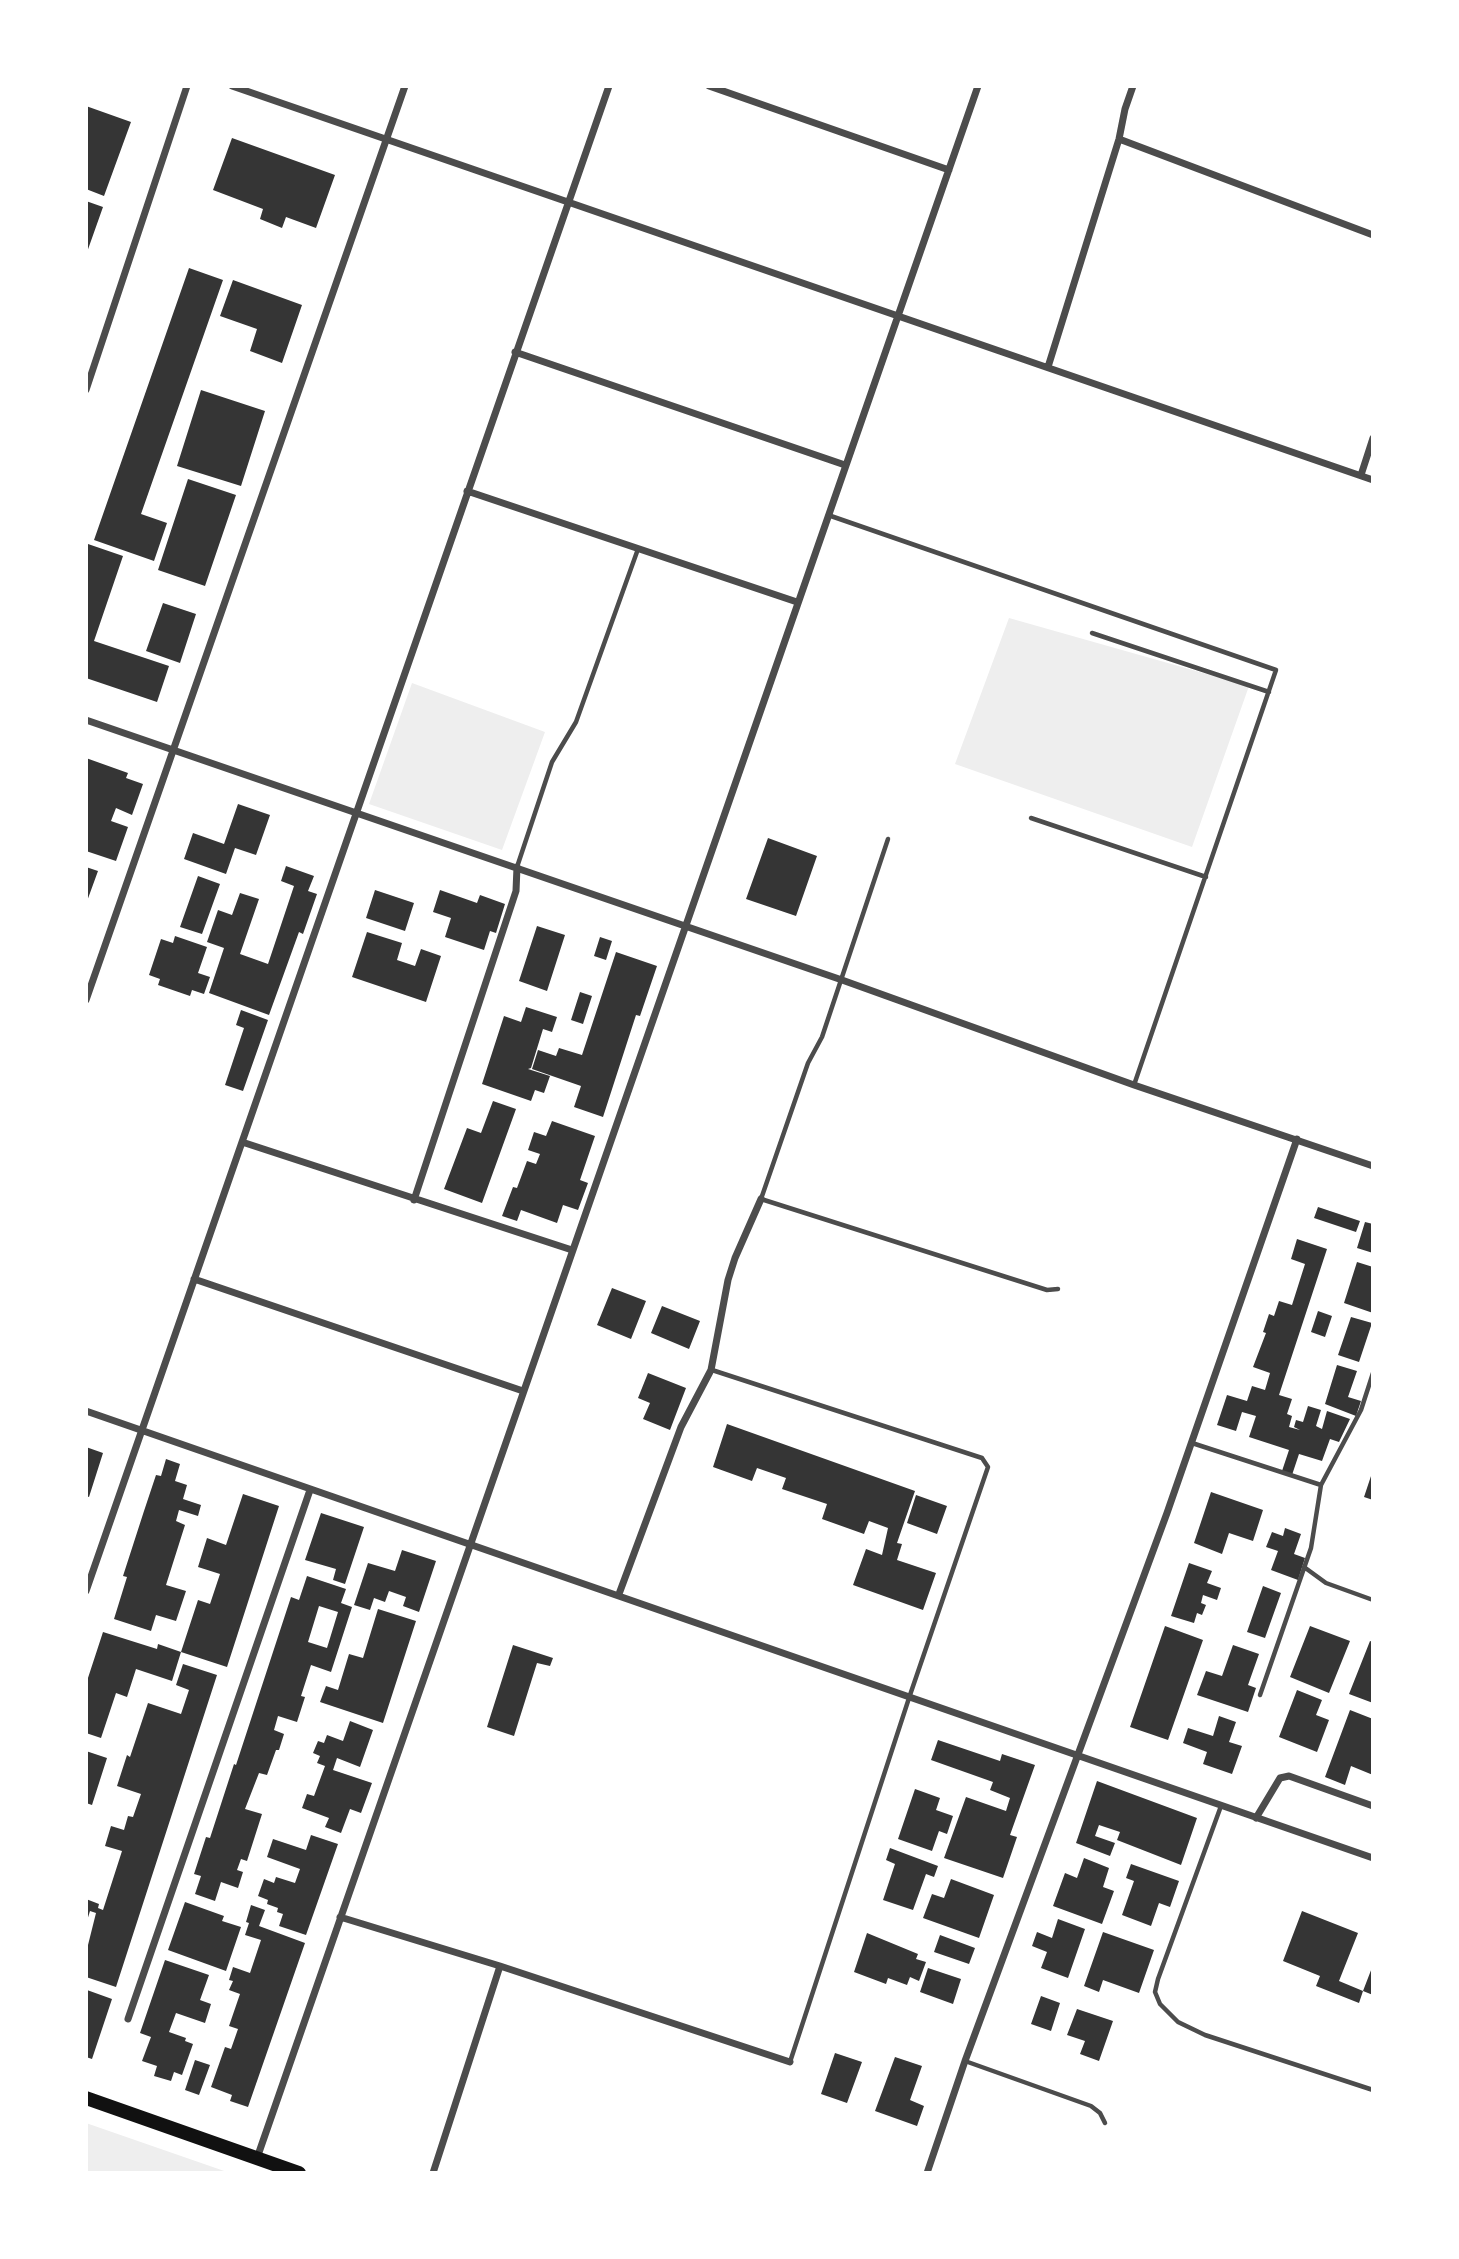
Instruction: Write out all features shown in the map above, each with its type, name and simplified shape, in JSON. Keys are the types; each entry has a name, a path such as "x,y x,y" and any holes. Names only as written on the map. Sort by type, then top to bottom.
{"main road":[{"path":"86,2098 299,2173"}],"street":[{"path":"86,390 187,86"},
{"path":"233,86 1373,480"},
{"path":"86,1000 405,86"},
{"path":"86,1591 609,86"},
{"path":"709,86 948,170"},
{"path":"257,2158 978,86"},
{"path":"1048,367 1133,86"},
{"path":"1119,139 1373,235"},
{"path":"515,352 845,465"},
{"path":"1361,475 1373,438"},
{"path":"467,491 797,601"},
{"path":"86,720 517,867 1373,1166"},
{"path":"414,1200 516,891 517,867"},
{"path":"927,2173 965,2062 1079,1756 1297,1139"},
{"path":"242,1142 572,1250"},
{"path":"619,1594 681,1427 711,1370 728,1280 761,1199"},
{"path":"194,1279 523,1391"},
{"path":"86,1411 1373,1858"},
{"path":"128,2019 310,1490"},
{"path":"1256,1818 1280,1778 1289,1776 1373,1806"},
{"path":"340,1917 500,1966 790,2062"},
{"path":"433,2173 500,1966"}],"lane":[{"path":"828,515 1276,670 1135,1085"},
{"path":"517,867 552,761 576,722 638,549"},
{"path":"1092,633 1269,692"},
{"path":"1031,818 1206,877"},
{"path":"888,839 822,1037 808,1063 761,1199 1047,1290 1058,1289"},
{"path":"711,1370 982,1458 988,1467 790,2062"},
{"path":"1260,1695 1311,1548 1321,1485 1361,1410 1373,1373"},
{"path":"1191,1443 1321,1485"},
{"path":"1304,1567 1326,1583 1373,1600"},
{"path":"1221,1806 1158,1979 1155,1992 1160,2004 1178,2022 1205,2035 1373,2090"},
{"path":"965,2062 1091,2106 1100,2113 1105,2123"}],"shaded area":[{"path":"1009,618 1249,686 1192,847 955,764"},
{"path":"412,683 545,732 502,850 369,804"},
{"path":"86,2123 230,2173 86,2173"}],"building":[{"path":"86,106 131,122 104,196 86,189"},
{"path":"232,138 335,175 316,228 286,217 282,228 260,219 263,209 213,190"},
{"path":"86,201 103,207 86,255"},
{"path":"189,268 223,280 141,514 167,523 154,561 94,540"},
{"path":"233,280 302,305 282,363 250,351 257,329 220,316"},
{"path":"201,390 265,411 241,486 177,466"},
{"path":"188,479 236,495 205,586 158,570"},
{"path":"88,544 123,556 94,641 169,666 157,702 86,678"},
{"path":"163,603 196,614 180,663 146,651"},
{"path":"86,758 128,773 126,778 143,784 132,815 116,808 111,821 128,827 116,861 86,851"},
{"path":"238,804 270,815 256,855 235,848 226,874 184,859 193,833 224,844"},
{"path":"768,838 817,856 796,916 746,899"},
{"path":"286,866 314,876 308,891 317,894 303,934 299,932 269,1015 209,993 224,948 207,942 218,910 232,915 240,893 259,899 240,954 268,964 294,886 281,881"},
{"path":"86,867 98,871 86,904"},
{"path":"198,876 220,884 202,934 180,927"},
{"path":"375,890 414,903 405,931 366,918"},
{"path":"440,890 477,903 480,895 505,904 496,933 490,931 484,950 445,937 451,918 433,912"},
{"path":"537,926 565,935 547,991 519,981"},
{"path":"367,932 402,943 397,960 415,966 421,949 441,956 426,1002 352,977"},
{"path":"175,936 207,947 198,973 210,977 204,994 192,990 190,996 158,985 160,979 149,975 161,939 173,943"},
{"path":"600,937 612,941 606,960 594,956"},
{"path":"616,952 657,966 640,1016 636,1015 603,1117 574,1107 581,1086 532,1069 538,1050 556,1056 559,1048 582,1055"},
{"path":"580,992 592,996 583,1024 571,1020"},
{"path":"526,1007 557,1017 552,1032 543,1029 531,1068 528,1069 550,1076 544,1093 535,1090 531,1101 482,1084 504,1016 521,1022"},
{"path":"241,1010 268,1020 243,1091 225,1085 244,1028 236,1025"},
{"path":"493,1101 516,1109 482,1203 444,1189 467,1128 481,1133"},
{"path":"552,1121 595,1136 580,1180 588,1183 578,1210 563,1205 557,1223 521,1210 517,1221 502,1216 527,1161 536,1164 540,1154 528,1150 534,1132 546,1136"},
{"path":"1318,1207 1360,1221 1356,1232 1314,1218"},
{"path":"1365,1222 1373,1224 1373,1253 1357,1248"},
{"path":"1297,1239 1327,1249 1279,1395 1292,1399 1287,1414 1292,1416 1289,1427 1300,1430 1294,1427 1296,1420 1303,1422 1308,1406 1321,1410 1316,1426 1322,1429 1327,1411 1350,1419 1339,1442 1330,1439 1322,1461 1299,1454 1292,1475 1282,1471 1289,1450 1249,1437 1256,1416 1242,1412 1236,1431 1217,1425 1227,1395 1247,1401 1252,1386 1265,1390 1270,1373 1253,1367 1266,1333 1263,1332 1269,1314 1274,1316 1279,1301 1292,1305 1305,1264 1291,1259"},
{"path":"1357,1262 1373,1267 1373,1313 1344,1303"},
{"path":"612,1288 646,1301 631,1339 597,1325"},
{"path":"662,1306 700,1321 689,1349 651,1333"},
{"path":"1318,1311 1332,1316 1325,1337 1311,1332"},
{"path":"1351,1317 1372,1323 1359,1362 1338,1355"},
{"path":"1337,1365 1357,1371 1348,1397 1361,1401 1356,1416 1325,1404"},
{"path":"648,1373 686,1388 670,1430 643,1419 650,1403 638,1398"},
{"path":"727,1424 915,1491 897,1543 902,1544 897,1560 936,1573 923,1610 853,1585 866,1549 882,1555 888,1528 869,1521 864,1534 822,1519 827,1504 782,1489 786,1478 757,1468 752,1481 713,1467"},
{"path":"86,1447 103,1453 89,1497 86,1496"},
{"path":"166,1459 180,1464 175,1481 187,1485 183,1499 201,1505 198,1516 179,1510 176,1521 185,1525 166,1585 186,1591 176,1621 156,1615 151,1631 114,1619 127,1577 123,1576 144,1511 156,1475 161,1476"},
{"path":"1373,1470 1373,1500 1364,1497"},
{"path":"1211,1492 1263,1510 1253,1541 1229,1533 1222,1554 1194,1543"},
{"path":"243,1494 279,1506 227,1667 181,1652 198,1600 210,1604 220,1574 198,1567 207,1538 226,1545"},
{"path":"916,1495 947,1506 937,1534 907,1523"},
{"path":"321,1513 364,1527 345,1584 333,1580 336,1569 305,1560"},
{"path":"1285,1528 1301,1534 1294,1554 1305,1558 1298,1580 1271,1570 1278,1551 1266,1547 1272,1532 1283,1536"},
{"path":"402,1550 436,1561 419,1612 403,1606 406,1597 389,1591 385,1602 374,1598 370,1610 354,1605 368,1563 395,1571"},
{"path":"1189,1563 1212,1571 1207,1583 1221,1588 1217,1600 1203,1595 1201,1603 1206,1605 1202,1615 1197,1613 1194,1623 1171,1616"},
{"path":"307,1576 346,1589 341,1603 352,1607 331,1672 311,1665 301,1696 305,1697 297,1722 278,1716 274,1730 284,1734 279,1750 276,1750 267,1775 259,1773 245,1809 262,1814 247,1861 241,1859 237,1870 243,1872 238,1888 221,1882 215,1901 195,1894 201,1876 194,1874 206,1837 210,1838 234,1764 236,1765 291,1597 299,1600","holes":["319,1606 338,1612 327,1648 308,1642"]},
{"path":"1263,1586 1281,1593 1265,1638 1247,1632"},
{"path":"378,1609 416,1621 383,1723 320,1702 326,1686 338,1690 349,1654 363,1658"},
{"path":"1165,1626 1203,1640 1168,1740 1130,1727"},
{"path":"1310,1626 1350,1641 1329,1693 1290,1677"},
{"path":"103,1632 157,1649 158,1644 181,1652 172,1681 136,1669 127,1697 116,1693 101,1738 86,1733 86,1684"},
{"path":"1370,1641 1373,1642 1373,1703 1349,1694"},
{"path":"513,1645 553,1658 550,1666 537,1663 514,1736 487,1727"},
{"path":"1233,1645 1259,1654 1248,1685 1256,1688 1248,1712 1197,1695 1206,1671 1222,1676"},
{"path":"183,1664 217,1675 116,1987 86,1977 86,1953 96,1913 90,1911 86,1924 86,1899 99,1904 98,1908 103,1910 122,1851 105,1846 111,1826 124,1830 128,1816 133,1817 141,1794 117,1786 127,1755 130,1757 148,1703 181,1714 189,1690 176,1685"},
{"path":"1297,1690 1322,1700 1316,1715 1329,1720 1317,1752 1279,1737"},
{"path":"1350,1710 1373,1719 1373,1775 1351,1766 1345,1785 1325,1777"},
{"path":"1219,1716 1236,1722 1229,1742 1242,1746 1232,1774 1203,1764 1207,1752 1183,1743 1188,1728 1213,1736"},
{"path":"350,1721 373,1730 360,1767 337,1758 333,1770 372,1783 361,1813 350,1809 341,1833 325,1827 329,1818 302,1808 307,1794 314,1796 325,1766 317,1763 320,1756 313,1753 318,1741 324,1743 327,1735 343,1741"},
{"path":"938,1740 1000,1761 1002,1754 1035,1765 1010,1835 1017,1837 1003,1878 944,1858 966,1797 1006,1811 1010,1798 990,1790 993,1782 931,1760"},
{"path":"86,1751 107,1758 92,1805 86,1803"},
{"path":"1097,1781 1197,1818 1181,1865 1117,1840 1120,1832 1099,1825 1095,1836 1115,1843 1110,1856 1076,1843"},
{"path":"915,1789 940,1798 936,1810 953,1816 947,1834 939,1831 932,1851 898,1839"},
{"path":"311,1835 338,1844 306,1935 279,1926 283,1914 277,1912 278,1908 267,1904 268,1900 258,1896 264,1879 274,1883 276,1877 295,1883 300,1869 267,1857 273,1839 306,1850"},
{"path":"890,1848 938,1866 934,1877 926,1874 913,1910 883,1900 895,1864 886,1860"},
{"path":"1084,1858 1109,1868 1103,1887 1114,1891 1102,1924 1053,1906 1065,1873 1077,1878"},
{"path":"1131,1864 1179,1881 1170,1907 1159,1903 1151,1926 1122,1915 1134,1881 1126,1878"},
{"path":"951,1879 994,1895 979,1938 923,1918 932,1894 944,1898"},
{"path":"185,1902 224,1916 222,1921 241,1927 226,1971 168,1950"},
{"path":"251,1905 265,1910 259,1926 305,1943 248,2107 230,2101 232,2095 211,2087 225,2047 231,2049 238,2029 229,2026 240,1994 229,1990 233,1981 229,1980 233,1967 250,1973 261,1940 245,1935"},
{"path":"1302,1911 1358,1933 1339,1981 1363,1991 1359,2003 1316,1986 1320,1976 1283,1961"},
{"path":"1058,1919 1085,1929 1068,1978 1041,1968 1047,1952 1032,1946 1037,1932 1052,1938"},
{"path":"1103,1932 1154,1950 1139,1993 1103,1980 1099,1992 1084,1986"},
{"path":"867,1933 918,1954 916,1959 926,1962 919,1981 910,1977 907,1985 888,1978 886,1984 854,1972"},
{"path":"940,1935 975,1948 969,1964 934,1952"},
{"path":"165,1960 209,1975 200,2000 211,2004 205,2023 176,2013 169,2032 186,2038 185,2041 193,2044 182,2075 174,2072 171,2081 154,2076 157,2066 142,2061 151,2037 140,2033"},
{"path":"1373,1965 1373,1995 1363,1991"},
{"path":"928,1968 961,1979 953,2004 920,1992"},
{"path":"87,1990 112,1999 92,2059 86,2057"},
{"path":"1041,1996 1060,2003 1051,2031 1031,2024"},
{"path":"1077,2009 1113,2021 1099,2061 1080,2054 1085,2041 1067,2035"},
{"path":"835,2053 862,2062 847,2103 821,2094"},
{"path":"895,2057 922,2066 910,2100 924,2106 917,2126 875,2111"},
{"path":"195,2060 210,2065 199,2095 185,2090"}]}
